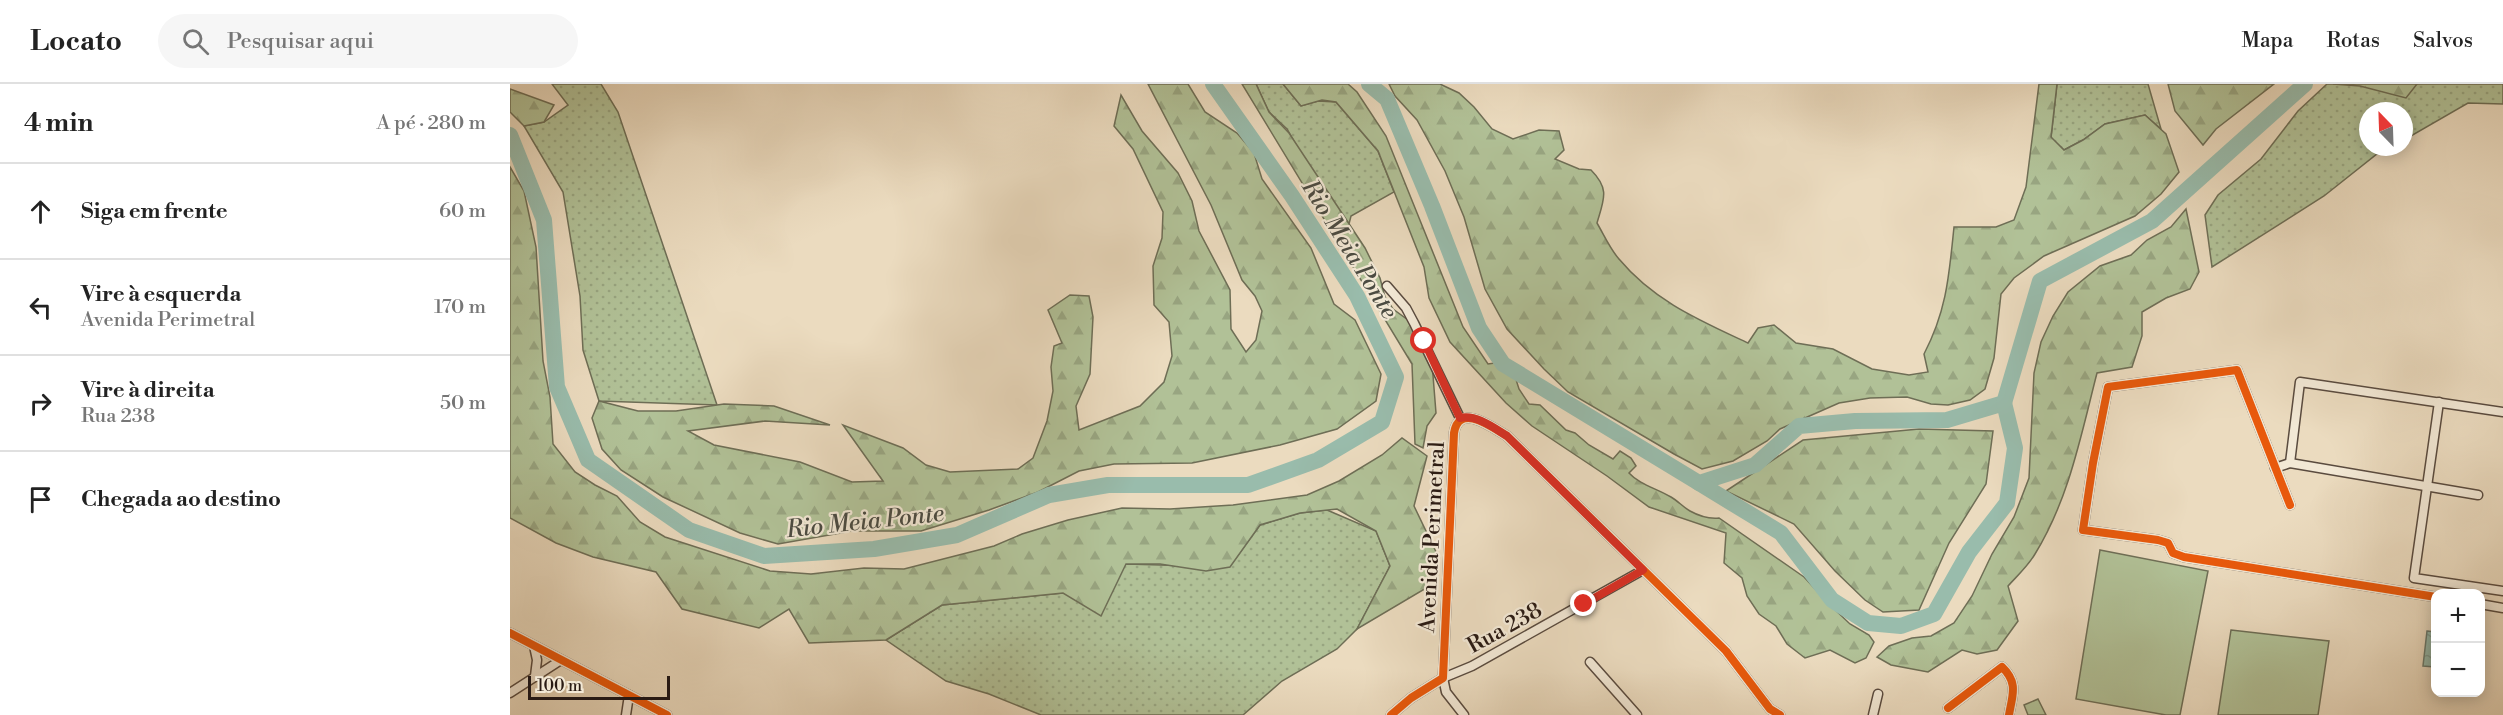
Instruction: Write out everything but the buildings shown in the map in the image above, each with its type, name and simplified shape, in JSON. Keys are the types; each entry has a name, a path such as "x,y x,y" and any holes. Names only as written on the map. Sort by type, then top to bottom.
{"street":[{"path":"1387,285 1406,308 1460,418"},
{"path":"2290,505 2237,370 2108,387 2083,530 2158,540 2168,543 2174,554 2184,557 2431,596"},
{"path":"2290,463 2300,382 2503,411"},
{"path":"2439,402 2414,578 2503,591"},
{"name":"Avenida Perimetral","path":"1443,678 1454,432 1455,424 1460,418 1466,417 1485,423 1507,436 1726,651 1770,709 1780,715"},
{"path":"2275,468 2290,463 2478,495"},
{"name":"Rua 238","path":"1443,678 1472,666 1643,570"},
{"path":"2485,605 2503,608"},
{"path":"510,633 667,715"},
{"path":"534,645 537,660 535,676"},
{"path":"510,693 561,660"},
{"path":"1590,662 1636,715"},
{"path":"1948,708 2002,667 2014,684 2015,693 2009,715"},
{"path":"1391,715 1411,698 1443,678 1446,692 1464,715"},
{"path":"1873,715 1878,694"},
{"path":"626,715 629,695"}],"green space":[{"path":"552,84 601,84 618,112 717,405 599,401 583,350 580,296 563,192 524,126 544,122 568,105"},
{"path":"1148,84 1188,84 1205,112 1237,133 1254,153 1262,179 1311,248 1334,304 1355,320 1381,374 1376,401 1337,429 1280,445 1192,463 1114,464 1079,471 1038,492 921,531 852,531 778,544 740,533 663,497 621,470 602,449 592,418 599,401 638,411 676,411 724,404 774,406 830,425 765,421 688,431 714,445 800,462 852,482 883,481 843,425 903,448 926,465 950,472 1018,469 1033,458 1047,421 1053,391 1051,367 1054,346 1062,343 1048,310 1070,295 1089,296 1093,317 1090,374 1076,406 1079,430 1140,406 1164,382 1172,356 1169,322 1154,305 1153,266 1162,238 1163,212 1133,149 1114,126 1121,95 1142,131 1178,173 1192,201 1199,231 1230,290 1231,329 1246,352 1256,340 1262,311 1255,296 1242,280 1211,205"},
{"path":"1242,84 1256,84 1269,112 1289,133 1365,248 1380,278 1385,297 1393,309 1408,320 1432,363 1436,413 1427,426 1423,448 1415,444 1412,364"},
{"path":"1256,84 1283,84 1301,106 1318,101 1336,102 1378,151 1394,192 1351,216 1349,224 1310,169 1287,129 1269,112"},
{"path":"1283,84 1348,84 1357,92 1386,136 1463,327 1488,364 1495,363 1513,370 1519,389 1529,404 1540,405 1566,430 1575,433 1589,445 1613,459 1620,451 1631,458 1636,466 1629,473 1638,481 1671,497 1693,513 1708,518 1719,518 1804,577 1850,624 1869,635 1874,642 1866,658 1855,663 1830,650 1805,658 1787,644 1776,626 1759,614 1747,596 1742,578 1724,563 1726,533 1649,507 1532,426 1506,403 1450,342 1429,298 1424,267 1378,151 1336,102 1322,100 1301,106"},
{"path":"1389,84 1440,84 1459,93 1492,129 1513,139 1539,130 1559,131 1564,150 1555,159 1579,169 1591,170 1601,183 1604,195 1597,223 1613,251 1647,287 1678,308 1748,343 1758,328 1774,325 1796,343 1833,349 1872,369 1909,375 1928,372 1924,354 1942,307 1954,227 1996,227 2014,220 2026,187 2039,84 2057,84 2051,137 2064,150 2105,124 2145,115 2166,134 2179,172 2161,194 2135,216 2044,256 2014,278 2001,294 1994,358 1985,389 1970,400 1948,405 1931,404 1907,397 1870,398 1839,403 1780,429 1767,441 1733,461 1702,469 1568,392 1507,329 1485,289 1464,217 1445,171 1417,120 1395,96"},
{"path":"2057,84 2148,84 2161,129 2145,115 2105,124 2064,150 2051,138"},
{"path":"2168,84 2274,84 2216,129 2203,145 2175,111"},
{"path":"2327,84 2503,84 2503,104 2468,103 2413,135 2413,102 2359,102 2359,156 2374,156 2324,196 2212,267 2205,215 2218,195 2261,159 2298,111"},
{"path":"2333,84 2417,84 2406,98 2360,86"},
{"path":"510,89 554,105 544,122 524,126 510,112"},
{"path":"510,167 524,191 536,247 543,361 550,397 553,444 575,472 617,496 640,522 665,537 770,571 811,574 864,568 904,569 994,546 1022,534 1068,520 1122,508 1170,509 1233,505 1307,495 1339,481 1382,455 1402,438 1427,456 1414,506 1438,556 1428,587 1357,629 1390,566 1376,531 1337,509 1300,513 1260,525 1230,567 1206,571 1160,564 1126,564 1101,616 1063,593 942,605 886,640 809,643 789,609 759,628 682,609 656,572 593,557 556,543 510,518"},
{"path":"2186,209 2199,272 2190,289 2166,298 2142,312 2142,336 2132,367 2097,373 2073,466 2057,511 2032,558 2008,586 2018,621 1997,650 1977,654 1962,650 1928,672 1891,665 1877,657 1889,646 1912,638 1931,636 1954,623 1972,596 1992,554 2014,517 2029,478 2034,373 2041,342 2068,292 2100,266 2131,255 2147,240 2171,227"},
{"path":"1919,429 1993,431 1986,484 1949,543 1919,610 1883,612 1865,600 1835,571 1794,524 1726,491 1803,440"},
{"path":"1327,510 1376,531 1390,566 1357,629 1337,649 1282,681 1243,715 1041,715 989,694 946,681 886,640 942,605 1063,593 1126,564 1229,567 1260,525 1300,513"},
{"path":"2100,550 2208,571 2180,715 2166,715 2076,699"},
{"path":"2231,630 2329,641 2318,715 2218,715"},
{"path":"2038,699 2046,715 2028,715 2024,705"}],"water":[{"path":"2427,631 2431,632 2431,667 2423,666"}],"waterway":[{"name":"Rio Meia Ponte","path":"510,135 544,220 557,387 588,460 689,530 764,556 874,549 957,535 1049,495 1108,485 1248,485 1318,460 1382,422 1396,377 1357,296 1292,196 1213,84"},
{"name":"Rio Meia Ponte","path":"1369,84 1387,99 1432,206 1479,328 1503,364 1699,483 1755,465 1799,426 1855,421 1947,420 2004,403 2040,281 2152,221 2305,84"},
{"name":"Rio Meia Ponte","path":"1699,483 1781,533 1832,600 1868,623 1901,626 1934,614 1969,552 2007,503 2015,448 2004,403"}],"cycle path":[{"path":"2290,505 2237,370 2108,387 2083,530 2158,540 2168,543 2173,553 2184,557 2431,596"},
{"path":"1391,715 1411,698 1443,678 1454,433 1457,424 1462,419 1469,418 1485,423 1507,436 1726,651 1770,709 1780,715"},
{"path":"510,633 667,715"},
{"path":"1948,708 2002,667 2011,679 2013,690 2009,715"}],"route":[{"path":"1424,341 1460,418 1466,417 1485,423 1507,436 1643,570 1584,604"}]}
